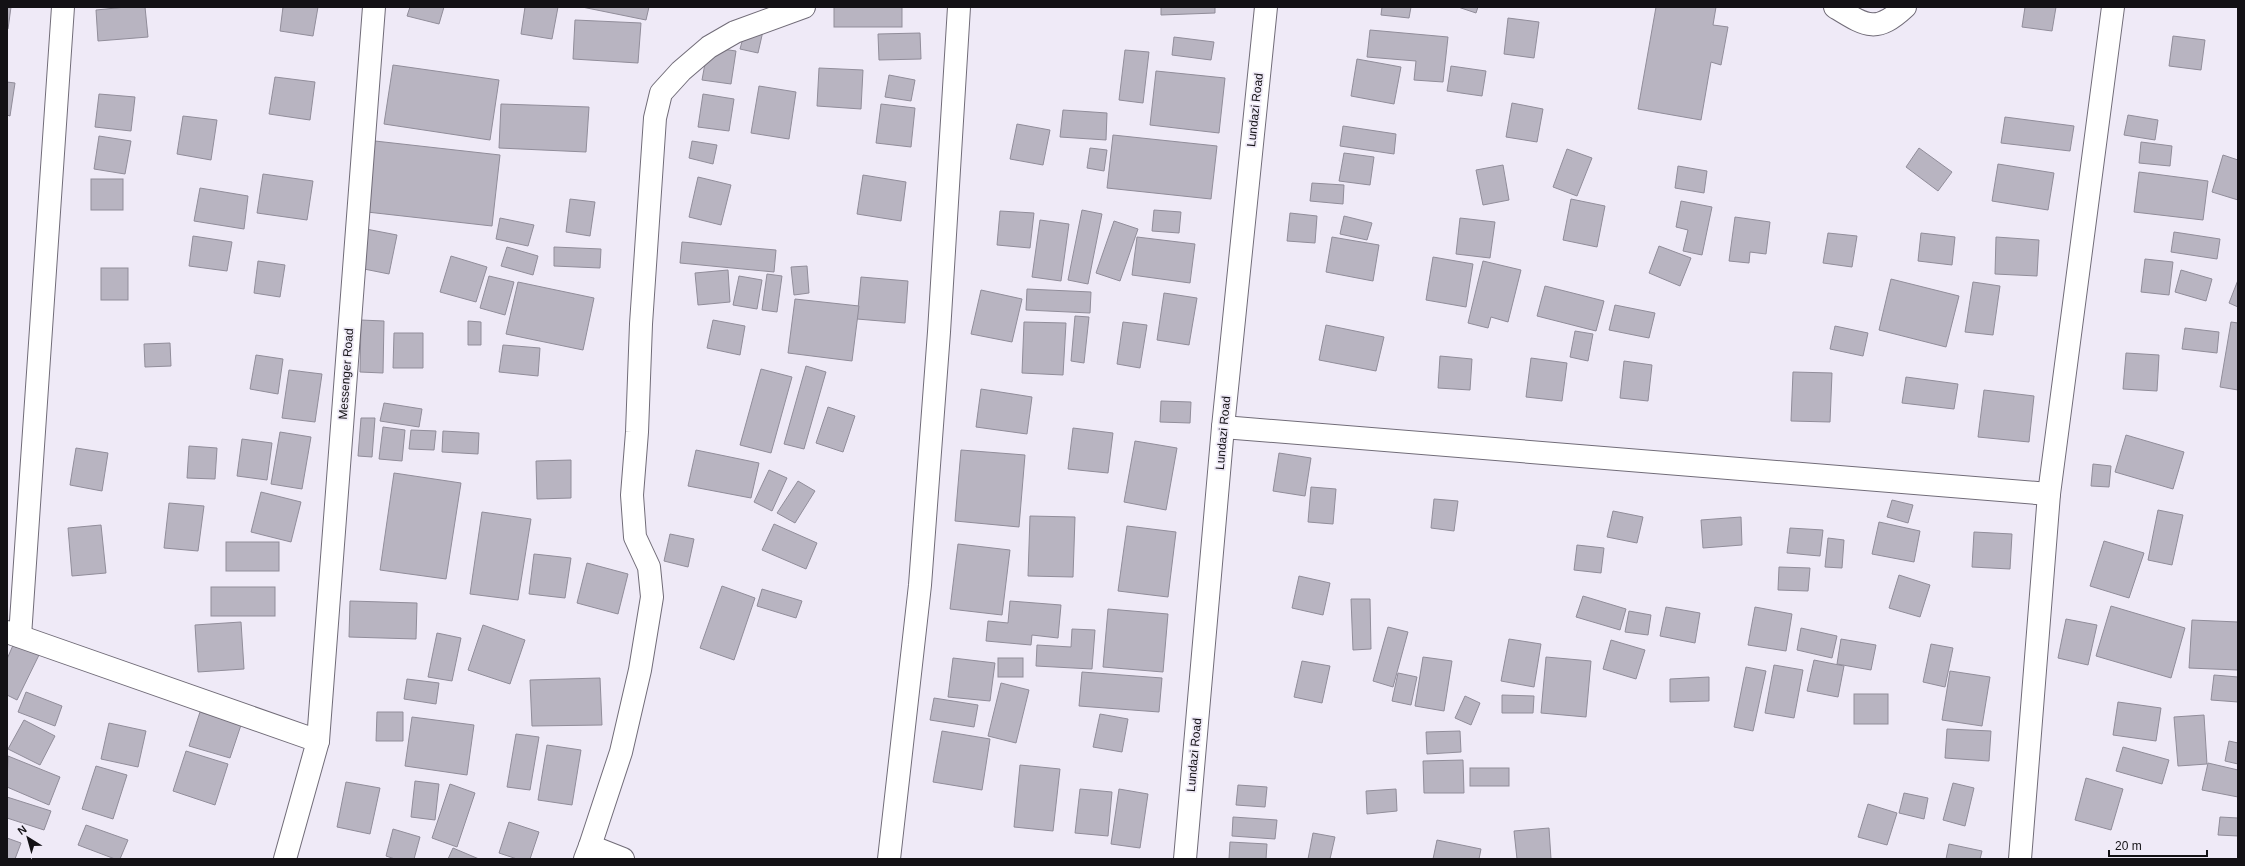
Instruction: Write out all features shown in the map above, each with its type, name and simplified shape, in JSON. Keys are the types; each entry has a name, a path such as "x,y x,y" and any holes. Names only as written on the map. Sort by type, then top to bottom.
{"street":[{"path":"63,7 13,634 318,741"},
{"name":"Messenger Road","path":"285,859 318,741 374,7"},
{"path":"623,859 587,852 621,752 640,670 652,597 649,567 635,537 632,495 637,432 641,324 654,126 661,93 681,71 709,47 735,32 804,7"},
{"path":"889,859 920,585 939,332 959,7"},
{"name":"Lundazi Road","path":"1184,859 1223,427 1266,7"},
{"path":"1835,7 1854,19 1871,25 1886,23 1905,7"},
{"path":"2020,859 2049,494 2113,7"},
{"path":"1223,427 2049,494"}],"building":[{"path":"7,7 11,7 8,29 7,28"},
{"path":"145,7 148,37 98,41 96,10"},
{"path":"283,7 318,7 313,36 280,31"},
{"path":"410,7 444,7 439,24 407,16"},
{"path":"525,7 558,7 552,39 521,34"},
{"path":"582,7 649,7 646,20"},
{"path":"834,7 902,7 902,27 834,27"},
{"path":"1161,7 1215,7 1215,13 1161,15"},
{"path":"1382,7 1411,7 1409,18 1381,15"},
{"path":"1458,7 1478,7 1476,13"},
{"path":"1656,7 1716,7 1713,25 1728,27 1721,65 1711,62 1701,120 1638,109"},
{"path":"2025,7 2056,7 2052,31 2022,27"},
{"path":"1508,18 1539,22 1534,58 1504,54"},
{"path":"575,20 641,23 638,63 573,59"},
{"path":"746,27 763,31 758,53 740,49"},
{"path":"1370,30 1448,37 1443,82 1414,80 1416,61 1367,57"},
{"path":"920,33 921,59 879,60 878,34"},
{"path":"2173,36 2205,40 2201,70 2169,66"},
{"path":"1174,37 1214,42 1211,60 1172,55"},
{"path":"708,47 736,51 731,84 702,80"},
{"path":"1125,50 1149,52 1143,103 1119,100"},
{"path":"1357,59 1401,67 1394,104 1351,96"},
{"path":"393,65 499,80 490,140 384,124"},
{"path":"1451,66 1486,71 1482,96 1447,91"},
{"path":"819,68 863,70 861,109 817,106"},
{"path":"1156,71 1225,78 1219,133 1150,125"},
{"path":"889,75 915,80 911,101 885,97"},
{"path":"275,77 315,82 310,120 269,114"},
{"path":"7,82 15,83 10,116 7,115"},
{"path":"759,86 796,92 789,139 751,133"},
{"path":"99,94 135,97 131,131 95,127"},
{"path":"703,94 734,99 729,131 698,127"},
{"path":"1512,103 1543,109 1537,142 1506,137"},
{"path":"501,104 589,107 586,152 499,148"},
{"path":"881,104 915,108 911,147 876,143"},
{"path":"1063,110 1107,113 1106,140 1060,137"},
{"path":"2128,115 2158,120 2155,140 2124,135"},
{"path":"183,116 217,120 211,160 177,154"},
{"path":"2005,117 2074,126 2070,151 2001,143"},
{"path":"1017,124 1050,130 1043,165 1010,159"},
{"path":"1343,126 1396,134 1394,154 1340,146"},
{"path":"1113,135 1217,146 1211,199 1107,188"},
{"path":"99,136 131,141 125,174 94,169"},
{"path":"375,141 500,155 492,226 367,212"},
{"path":"692,141 717,145 713,164 689,158"},
{"path":"2141,142 2172,146 2170,166 2139,163"},
{"path":"1090,148 1107,150 1104,171 1087,168"},
{"path":"1919,148 1952,172 1938,191 1906,167"},
{"path":"1567,149 1592,158 1577,196 1553,187"},
{"path":"1344,153 1374,157 1370,185 1339,181"},
{"path":"2223,155 2238,160 2238,200 2212,192"},
{"path":"1998,164 2054,173 2048,210 1992,201"},
{"path":"1503,165 1509,200 1483,205 1476,170"},
{"path":"1678,166 1707,171 1704,193 1675,188"},
{"path":"2139,172 2208,181 2203,220 2134,212"},
{"path":"263,174 313,181 307,220 257,213"},
{"path":"863,175 906,182 901,221 857,214"},
{"path":"698,177 731,185 721,225 689,217"},
{"path":"91,179 123,179 123,210 91,210"},
{"path":"1312,183 1344,185 1343,204 1310,201"},
{"path":"200,188 248,196 244,229 194,221"},
{"path":"570,199 595,202 590,236 566,232"},
{"path":"1571,199 1605,206 1597,247 1563,240"},
{"path":"1681,201 1712,207 1702,255 1683,251 1688,230 1676,227"},
{"path":"1082,210 1102,214 1088,284 1068,280"},
{"path":"1154,210 1181,212 1179,233 1152,231"},
{"path":"1000,211 1034,213 1030,248 997,245"},
{"path":"1290,213 1317,216 1315,243 1287,241"},
{"path":"1344,216 1372,223 1367,240 1340,234"},
{"path":"1735,217 1770,222 1766,254 1750,252 1749,263 1729,261"},
{"path":"500,218 534,225 528,246 496,239"},
{"path":"1460,218 1495,222 1490,258 1456,254"},
{"path":"1040,220 1069,224 1061,281 1032,277"},
{"path":"1114,221 1138,229 1120,281 1096,273"},
{"path":"366,229 397,235 389,274 359,268"},
{"path":"2174,232 2220,239 2217,259 2171,252"},
{"path":"1828,233 1857,236 1852,267 1823,263"},
{"path":"1921,233 1955,237 1952,265 1918,261"},
{"path":"193,236 232,242 227,271 189,266"},
{"path":"1137,237 1195,244 1190,283 1132,275"},
{"path":"1332,237 1379,245 1373,281 1326,272"},
{"path":"1996,237 2039,240 2037,276 1995,274"},
{"path":"682,242 776,250 774,272 680,263"},
{"path":"1659,246 1691,258 1680,286 1649,273"},
{"path":"507,247 538,256 533,275 501,266"},
{"path":"554,247 601,249 600,268 554,266"},
{"path":"451,256 487,267 476,302 440,292"},
{"path":"1433,257 1473,264 1466,307 1426,300"},
{"path":"2145,259 2173,262 2169,295 2141,292"},
{"path":"258,261 285,265 280,297 254,293"},
{"path":"1483,261 1521,270 1508,322 1491,317 1488,328 1468,323"},
{"path":"807,266 809,293 794,295 791,267"},
{"path":"101,268 128,268 128,300 101,300"},
{"path":"728,270 730,302 698,305 695,273"},
{"path":"2181,270 2212,279 2206,301 2175,292"},
{"path":"767,274 782,276 777,312 762,310"},
{"path":"489,276 514,282 505,315 480,308"},
{"path":"739,276 762,280 757,309 733,305"},
{"path":"861,277 908,281 905,323 857,319"},
{"path":"1891,279 1959,296 1946,347 1879,330"},
{"path":"2238,280 2238,307 2229,303"},
{"path":"518,282 594,298 583,350 506,334"},
{"path":"1973,282 2000,286 1993,335 1965,332"},
{"path":"1545,286 1604,301 1596,331 1537,316"},
{"path":"1027,289 1091,292 1090,313 1026,310"},
{"path":"981,290 1022,299 1012,342 971,334"},
{"path":"1164,293 1197,298 1189,345 1157,340"},
{"path":"795,299 859,306 852,361 788,353"},
{"path":"1615,305 1655,313 1649,338 1609,330"},
{"path":"1075,316 1089,317 1084,363 1071,361"},
{"path":"361,320 384,321 383,373 360,372"},
{"path":"713,320 745,326 740,355 707,348"},
{"path":"468,321 481,322 481,345 468,345"},
{"path":"1024,322 1066,323 1063,375 1022,373"},
{"path":"1123,322 1147,325 1140,368 1117,364"},
{"path":"2231,322 2238,323 2238,390 2220,387"},
{"path":"1326,325 1384,337 1376,371 1319,360"},
{"path":"1835,326 1868,333 1863,356 1830,349"},
{"path":"2185,328 2219,332 2217,353 2182,349"},
{"path":"1575,331 1593,334 1588,361 1570,357"},
{"path":"394,333 423,333 423,368 393,368"},
{"path":"170,343 171,366 145,367 144,344"},
{"path":"503,345 540,348 538,376 499,372"},
{"path":"2126,353 2159,355 2157,391 2123,389"},
{"path":"256,355 283,359 278,394 250,389"},
{"path":"1440,356 1472,359 1470,390 1438,388"},
{"path":"1531,358 1567,363 1562,401 1526,397"},
{"path":"1624,361 1652,365 1648,401 1620,398"},
{"path":"806,366 826,372 804,449 784,444"},
{"path":"761,369 792,377 771,453 740,445"},
{"path":"289,370 322,374 315,422 282,418"},
{"path":"1793,372 1832,373 1830,422 1791,421"},
{"path":"1906,377 1958,384 1954,409 1902,403"},
{"path":"981,389 1032,397 1027,434 976,427"},
{"path":"1984,390 2034,396 2029,442 1978,437"},
{"path":"1161,401 1191,402 1190,423 1160,422"},
{"path":"384,403 422,409 419,427 380,421"},
{"path":"828,407 855,416 843,452 816,443"},
{"path":"361,418 375,418 372,457 358,456"},
{"path":"383,427 405,430 402,461 379,459"},
{"path":"1073,428 1113,433 1108,473 1068,469"},
{"path":"411,430 436,431 434,450 409,449"},
{"path":"443,431 479,433 478,454 442,452"},
{"path":"280,432 311,437 302,489 271,484"},
{"path":"2126,435 2184,452 2173,489 2115,472"},
{"path":"242,439 272,443 267,480 237,476"},
{"path":"1135,441 1177,448 1166,510 1124,502"},
{"path":"189,446 217,448 215,479 187,478"},
{"path":"76,448 108,453 102,491 70,485"},
{"path":"696,450 759,463 751,498 688,486"},
{"path":"961,450 1025,455 1019,527 955,521"},
{"path":"1279,453 1311,458 1305,496 1273,491"},
{"path":"571,460 571,498 537,499 536,461"},
{"path":"2093,464 2111,466 2109,487 2091,486"},
{"path":"769,470 787,478 772,511 754,502"},
{"path":"394,473 461,483 446,579 380,570"},
{"path":"798,481 815,491 795,523 777,513"},
{"path":"1311,487 1336,489 1333,524 1308,522"},
{"path":"261,492 301,502 291,542 251,532"},
{"path":"1434,499 1458,501 1454,531 1431,528"},
{"path":"1892,500 1913,505 1908,523 1887,517"},
{"path":"169,503 204,506 198,551 164,548"},
{"path":"2158,510 2183,515 2172,565 2148,560"},
{"path":"1613,511 1643,517 1637,543 1607,537"},
{"path":"482,512 531,519 518,600 470,594"},
{"path":"1030,516 1075,517 1073,577 1028,576"},
{"path":"1741,517 1742,545 1703,548 1701,520"},
{"path":"1879,522 1920,531 1914,562 1872,554"},
{"path":"774,524 817,543 806,569 762,550"},
{"path":"101,525 106,573 72,576 68,528"},
{"path":"1127,526 1176,532 1168,597 1118,591"},
{"path":"1790,528 1823,530 1820,556 1787,553"},
{"path":"1974,532 2012,534 2010,569 1972,567"},
{"path":"670,534 694,539 688,567 664,561"},
{"path":"1828,538 1844,540 1842,568 1825,567"},
{"path":"2104,541 2144,553 2129,598 2090,586"},
{"path":"226,542 279,542 279,571 226,571"},
{"path":"958,544 1010,550 1002,615 950,609"},
{"path":"1577,545 1604,548 1601,573 1574,570"},
{"path":"534,554 571,558 565,598 529,594"},
{"path":"587,563 628,574 618,614 577,603"},
{"path":"1779,567 1810,568 1808,591 1778,590"},
{"path":"1899,575 1930,585 1920,617 1889,608"},
{"path":"1299,576 1330,583 1323,615 1292,608"},
{"path":"722,586 755,598 734,660 700,648"},
{"path":"211,587 275,587 275,616 211,616"},
{"path":"762,589 802,601 796,618 757,606"},
{"path":"1583,596 1626,609 1620,630 1576,617"},
{"path":"1351,599 1370,599 1371,649 1353,650"},
{"path":"350,601 417,603 416,639 349,637"},
{"path":"1010,601 1061,605 1058,638 1032,635 1031,645 986,641 988,621 1008,623"},
{"path":"2111,606 2185,628 2171,678 2096,656"},
{"path":"1666,607 1700,613 1695,643 1660,636"},
{"path":"1755,607 1792,614 1786,651 1748,645"},
{"path":"1108,609 1168,614 1163,672 1103,667"},
{"path":"1629,611 1651,615 1648,635 1625,632"},
{"path":"2066,619 2097,625 2088,665 2058,658"},
{"path":"2192,620 2238,622 2238,670 2189,668"},
{"path":"241,622 244,669 198,672 195,625"},
{"path":"483,625 525,640 510,684 468,670"},
{"path":"1388,627 1408,632 1393,687 1373,681"},
{"path":"1801,628 1837,636 1832,658 1797,650"},
{"path":"1072,629 1095,630 1092,669 1036,666 1037,645 1071,647"},
{"path":"437,633 461,638 452,681 428,677"},
{"path":"1509,639 1541,644 1534,687 1501,681"},
{"path":"1841,639 1876,645 1871,670 1837,664"},
{"path":"1611,640 1645,650 1636,679 1603,669"},
{"path":"14,643 39,655 17,700 7,695 7,659"},
{"path":"1931,644 1953,648 1945,687 1923,682"},
{"path":"1423,657 1452,661 1444,711 1415,706"},
{"path":"1546,657 1591,661 1586,717 1541,713"},
{"path":"953,658 995,663 990,701 948,697"},
{"path":"998,658 1023,658 1023,677 998,677"},
{"path":"1814,660 1844,666 1838,697 1807,691"},
{"path":"1302,661 1330,666 1322,703 1294,697"},
{"path":"1774,665 1803,670 1794,718 1765,713"},
{"path":"1746,667 1766,671 1753,731 1734,727"},
{"path":"1950,671 1990,677 1982,726 1942,720"},
{"path":"1082,672 1162,678 1159,712 1079,706"},
{"path":"1398,673 1417,677 1411,705 1392,701"},
{"path":"2214,675 2238,677 2238,702 2211,700"},
{"path":"1709,677 1709,701 1670,702 1670,679"},
{"path":"600,678 602,725 532,726 530,680"},
{"path":"407,679 439,683 436,704 404,699"},
{"path":"1001,683 1029,690 1016,743 988,736"},
{"path":"26,692 62,706 55,726 18,712"},
{"path":"1854,694 1888,694 1888,724 1854,724"},
{"path":"1502,695 1534,696 1533,713 1502,713"},
{"path":"1465,696 1480,703 1471,725 1455,718"},
{"path":"934,698 978,705 974,727 930,720"},
{"path":"2118,702 2161,708 2156,741 2113,735"},
{"path":"200,712 241,725 230,758 189,746"},
{"path":"377,712 403,712 403,741 376,741"},
{"path":"1100,714 1128,719 1122,752 1093,747"},
{"path":"2204,715 2207,764 2178,766 2174,717"},
{"path":"412,717 474,725 467,775 405,766"},
{"path":"24,720 55,736 40,765 8,749"},
{"path":"109,723 146,731 138,767 101,759"},
{"path":"1947,729 1991,731 1989,761 1945,758"},
{"path":"942,731 990,739 982,790 933,782"},
{"path":"1460,731 1461,752 1427,754 1426,732"},
{"path":"516,734 539,737 530,790 507,787"},
{"path":"2229,741 2238,743 2238,764 2225,761"},
{"path":"547,745 581,750 572,805 538,800"},
{"path":"2123,747 2169,760 2162,784 2116,771"},
{"path":"186,751 228,764 215,805 173,791"},
{"path":"8,756 60,777 49,805 7,787"},
{"path":"1463,760 1464,793 1424,793 1423,761"},
{"path":"2208,763 2238,770 2238,797 2202,790"},
{"path":"1020,765 1060,769 1053,831 1014,827"},
{"path":"96,766 127,775 113,819 82,809"},
{"path":"1470,768 1509,768 1509,786 1470,786"},
{"path":"2086,778 2123,789 2111,830 2075,820"},
{"path":"415,781 439,784 435,820 411,817"},
{"path":"346,782 380,788 370,834 337,827"},
{"path":"1953,783 1974,788 1965,826 1943,820"},
{"path":"450,784 475,793 457,847 432,838"},
{"path":"1238,785 1267,787 1265,807 1236,805"},
{"path":"1080,789 1112,792 1108,836 1075,833"},
{"path":"1119,789 1148,794 1140,848 1111,844"},
{"path":"1396,789 1397,811 1367,814 1366,791"},
{"path":"1904,793 1928,798 1924,819 1899,813"},
{"path":"7,797 51,811 44,830 7,818"},
{"path":"1868,804 1897,813 1887,845 1858,837"},
{"path":"1233,817 1277,820 1275,839 1232,836"},
{"path":"2220,817 2238,818 2238,836 2218,835"},
{"path":"509,822 539,832 530,859 517,859 499,853"},
{"path":"86,825 128,840 120,859 115,859 78,845"},
{"path":"1549,828 1551,859 1517,859 1514,831"},
{"path":"393,829 420,837 414,859 395,859 386,856"},
{"path":"1313,833 1335,837 1330,859 1308,859"},
{"path":"7,838 21,843 15,859 7,859"},
{"path":"1437,840 1481,849 1479,859 1433,859"},
{"path":"1230,842 1267,844 1266,859 1229,859"},
{"path":"1949,844 1982,851 1980,859 1946,859"},
{"path":"453,848 479,859 448,859"}]}
